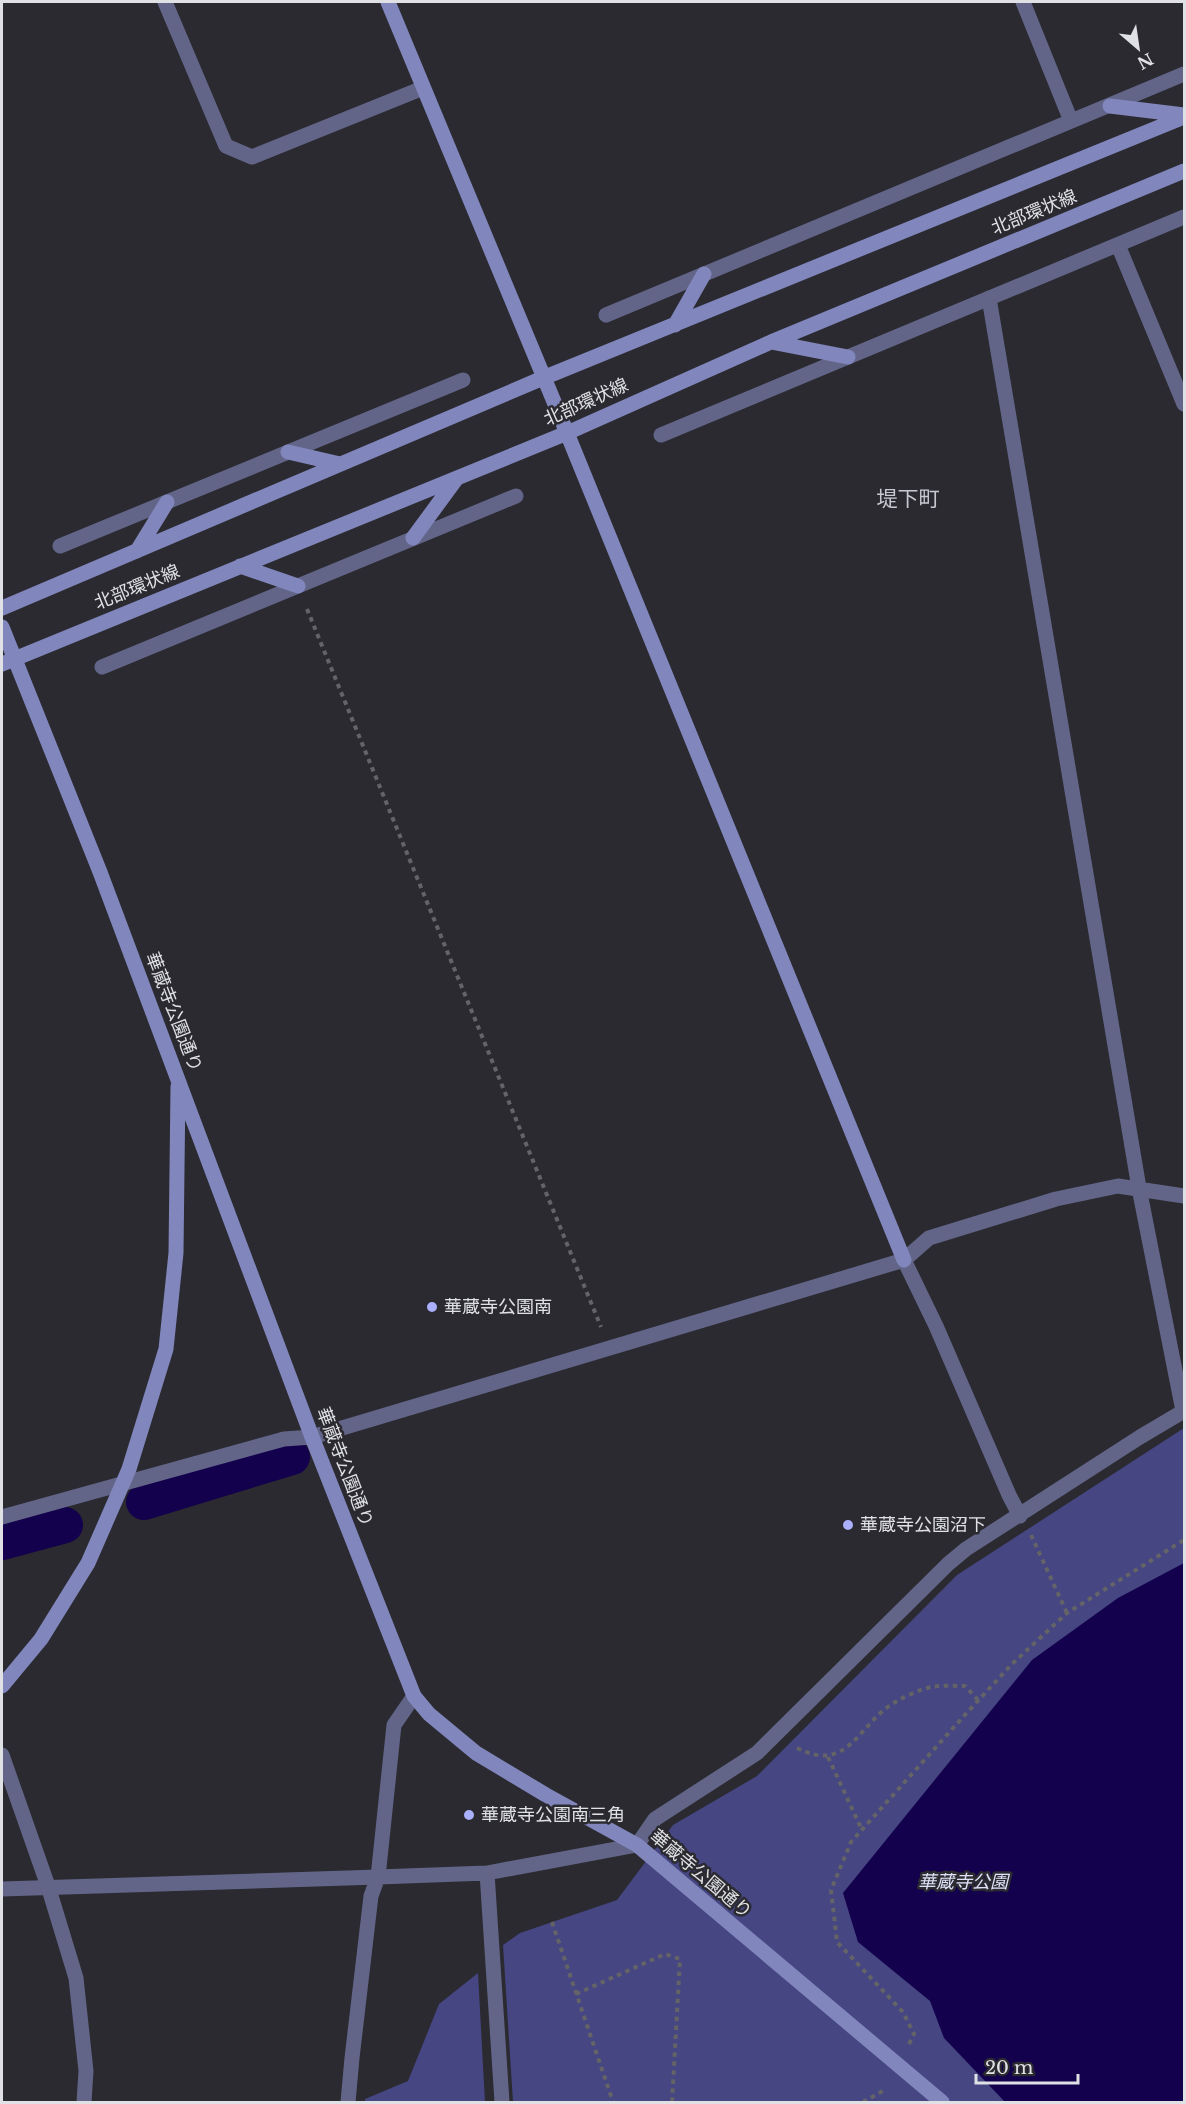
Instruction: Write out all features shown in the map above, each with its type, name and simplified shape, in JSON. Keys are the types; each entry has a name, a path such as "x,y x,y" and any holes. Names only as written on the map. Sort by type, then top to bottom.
{"street":[{"path":"168,2 226,146 252,157 423,88"},
{"path":"1023,2 1071,121"},
{"path":"392,3 423,88 567,433 904,1260 936,1326 1010,1496 1024,1522"},
{"path":"606,315 1185,74"},
{"path":"1110,106 1185,116"},
{"name":"北部環状線","path":"2,608 543,378 1185,116"},
{"name":"北部環状線","path":"7,662 567,433 771,342 1185,171"},
{"path":"662,435 1185,217"},
{"path":"1118,245 1185,404"},
{"path":"675,325 704,274"},
{"path":"2,1889 488,1873 637,1845 655,1819 757,1753 948,1564 966,1549 1024,1522 1184,1411 1139,1188 989,298"},
{"path":"771,342 848,357"},
{"path":"60,546 463,380"},
{"path":"288,452 340,464"},
{"path":"413,538 457,478"},
{"path":"102,667 516,496"},
{"path":"137,551 166,502"},
{"path":"240,566 298,586"},
{"name":"華蔵寺公園通り","path":"2,627 7,662 100,872 312,1437 414,1696 429,1714 476,1753 637,1845 942,2103"},
{"path":"2,1686 41,1639 88,1563 129,1469 166,1349 176,1253 178,1077"},
{"path":"2,1517 284,1439 312,1437 904,1260 929,1238 1056,1199 1118,1186 1185,1196"},
{"path":"348,2103 371,1896 378,1877 394,1725 414,1696"},
{"path":"2,1755 48,1886 76,1978 86,2071 84,2103"},
{"path":"488,1873 502,2103"}],"path":[{"path":"298,586 609,1347"},
{"path":"1024,1522 1067,1613"},
{"path":"898,2066 914,2034 903,2012 837,1942 831,1890 850,1842 1012,1664 1067,1613 1185,1540"},
{"path":"789,1743 807,1752 828,1757 854,1742 889,1706 929,1687 964,1686 978,1700"},
{"path":"828,1757 862,1830"},
{"path":"552,1922 613,2103"},
{"path":"576,1994 665,1954 680,1959 672,2103"}],"green space":[{"name":"華蔵寺公園","path":"1184,1428 1184,2102 513,2102 503,1945 520,1933 617,1900 673,1825 757,1776 957,1575"},
{"path":"478,1973 485,2102 365,2102 365,2099 408,2081 439,2004"}],"shaded area":[{"path":"1184,1563 1184,2102 1005,2102 944,2038 930,2001 858,1942 843,1893 1032,1660 1118,1598"}],"waterway":[{"path":"144,1502 292,1457"},
{"path":"2,1542 65,1525"}],"place":[{"name":"華蔵寺公園南","path":"432,1307"},
{"name":"華蔵寺公園沼下","path":"848,1525"},
{"name":"華蔵寺公園南三角","path":"469,1815"}],"district":[{"name":"堤下町","path":"908,499"}]}
